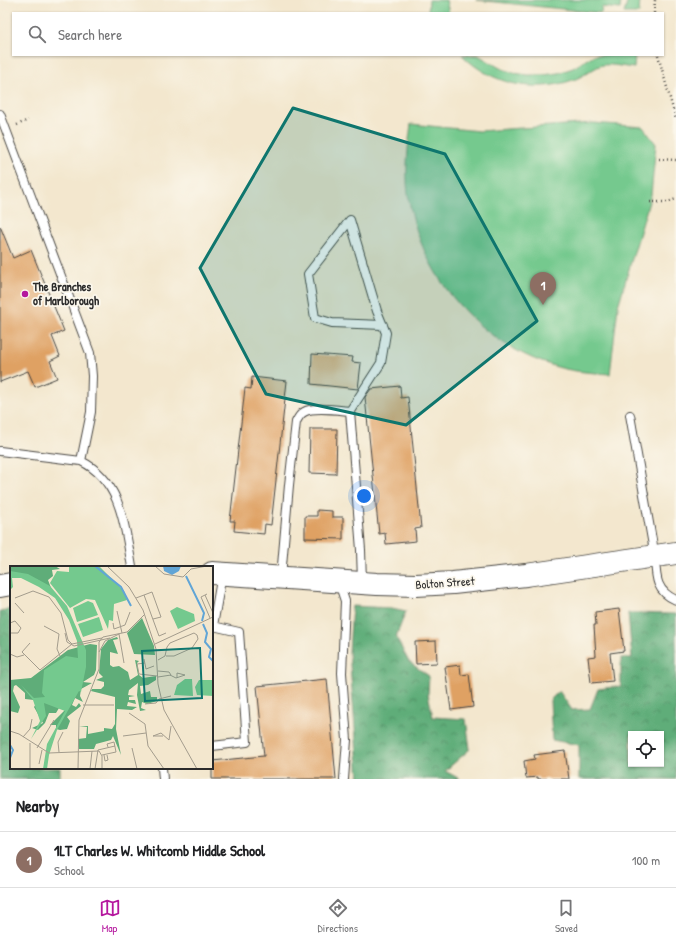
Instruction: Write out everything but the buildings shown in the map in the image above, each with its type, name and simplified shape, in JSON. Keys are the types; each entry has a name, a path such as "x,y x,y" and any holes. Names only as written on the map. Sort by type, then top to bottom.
{"main road":[{"name":"Bolton Street","path":"217,573 362,583 416,585 453,583 557,571 676,553"},
{"path":"0,586 10,584"}],"lane":[{"path":"0,114 90,353 92,376 91,412 81,462"},
{"path":"362,583 361,550 350,411 381,363 386,333 383,325 375,304 350,220 308,274 315,318 332,323 383,325"},
{"path":"281,577 294,428 297,419 308,410 350,411"},
{"path":"630,415 655,557 658,585 663,592 676,600"},
{"path":"0,451 81,462 89,465 106,480 116,499 124,521 132,566"},
{"path":"213,746 247,742 239,632 213,626 217,573"},
{"path":"339,581 344,601 342,673 347,740 344,779"},
{"path":"162,769 163,779"}],"path":[{"path":"654,12 655,0"},
{"path":"658,56 676,120"},
{"path":"14,126 28,120"},
{"path":"659,158 676,160"},
{"path":"650,202 668,202 676,199"}],"highlighted area":[{"path":"293,108 445,154 537,321 406,425 266,394 200,268"}],"green space":[{"path":"429,0 446,0 449,12 428,12"},
{"path":"476,0 621,0 620,9 602,7 601,12"},
{"path":"628,0 640,0 639,12 624,12"},
{"path":"463,56 480,56 500,68 514,73 543,75 558,73 573,68 592,56 635,56 634,68 603,65 573,80 543,86 514,84 486,73 473,65"},
{"path":"594,123 643,127 656,144 651,195 618,306 610,374 581,372 565,369 535,359 507,345 482,327 460,305 441,281 426,254 415,225 407,185 407,159 411,124 479,131"},
{"path":"352,606 392,608 406,611 396,637 409,662 429,676 428,694 433,717 466,719 470,749 445,771 460,779 359,779 349,652"},
{"path":"10,609 10,769 60,769 60,779 0,779 0,611"},
{"path":"628,613 676,614 676,779 579,779 579,745 552,740 550,700 559,691 572,710 590,709 598,689 621,686 621,658 632,658"}],"place":[{"name":"The Branches of Marlborough","path":"25,294"},
{"name":"1LT Charles W. Whitcomb Middle School","path":"543,305"}]}
